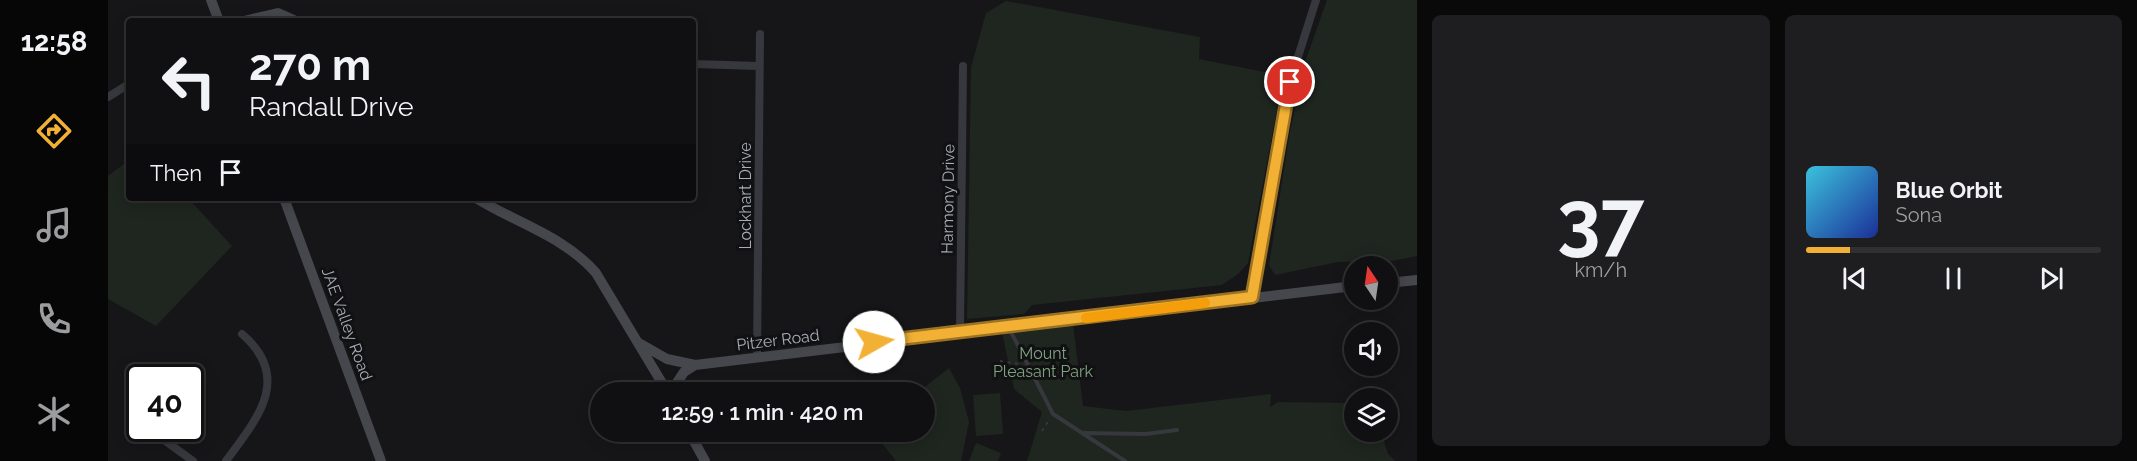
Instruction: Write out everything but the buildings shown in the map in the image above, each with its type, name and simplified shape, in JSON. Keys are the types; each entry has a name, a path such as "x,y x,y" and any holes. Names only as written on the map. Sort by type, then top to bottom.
{"street":[{"path":"211,0 218,18"},
{"path":"1252,297 1290,82 1316,0"},
{"path":"257,18 279,13 290,18"},
{"name":"Lockhart Drive","path":"757,358 760,34"},
{"path":"696,64 759,66"},
{"name":"Harmony Drive","path":"960,332 963,66"},
{"path":"108,97 126,86"},
{"name":"JAE Valley Road","path":"285,201 381,461"},
{"path":"482,201 557,241 585,260 596,273 662,382"},
{"path":"1398,282 1417,280"},
{"name":"Pitzer Road","path":"639,343 667,358 695,365 1344,287"},
{"path":"226,461 258,418 268,390 262,358 242,334"},
{"path":"677,382 684,372 695,365"},
{"path":"167,442 194,461"},
{"path":"695,442 705,461"}],"lane":[{"path":"1010,326 1013,339 1053,414 1125,461"},
{"path":"1083,433 1146,434 1177,430"}],"path":[{"path":"1000,361 1015,365"},
{"path":"1042,431 1053,414"}],"green space":[{"path":"1327,0 1417,0 1417,256 1398,260 1398,256 1344,256 1344,262 1275,275 1269,265 1289,137 1304,65"},
{"path":"1006,1 1200,37 1199,59 1274,74 1280,84 1280,94 1248,263 1238,274 1222,285 1032,305 1024,314 967,319 971,67 986,13"},
{"path":"126,162 126,201 191,201 232,246 156,326 108,299 108,176"},
{"name":"Mount Pleasant Park","path":"1073,324 1083,406 1126,411 1271,394 1270,407 1278,402 1344,403 1344,442 1384,442 1388,454 1395,461 1027,461 1042,412 1014,389 1002,332"},
{"path":"949,368 960,388 969,422 961,461 896,461 881,442 935,442 935,382 931,382"},
{"path":"1000,393 1003,434 976,436 973,395"},
{"path":"976,443 1001,453 998,461 969,461"}],"slow traffic":[{"path":"1086,318 1205,303"}],"route":[{"path":"874,342 1252,297 1262,252 1274,168 1290,82"}]}
